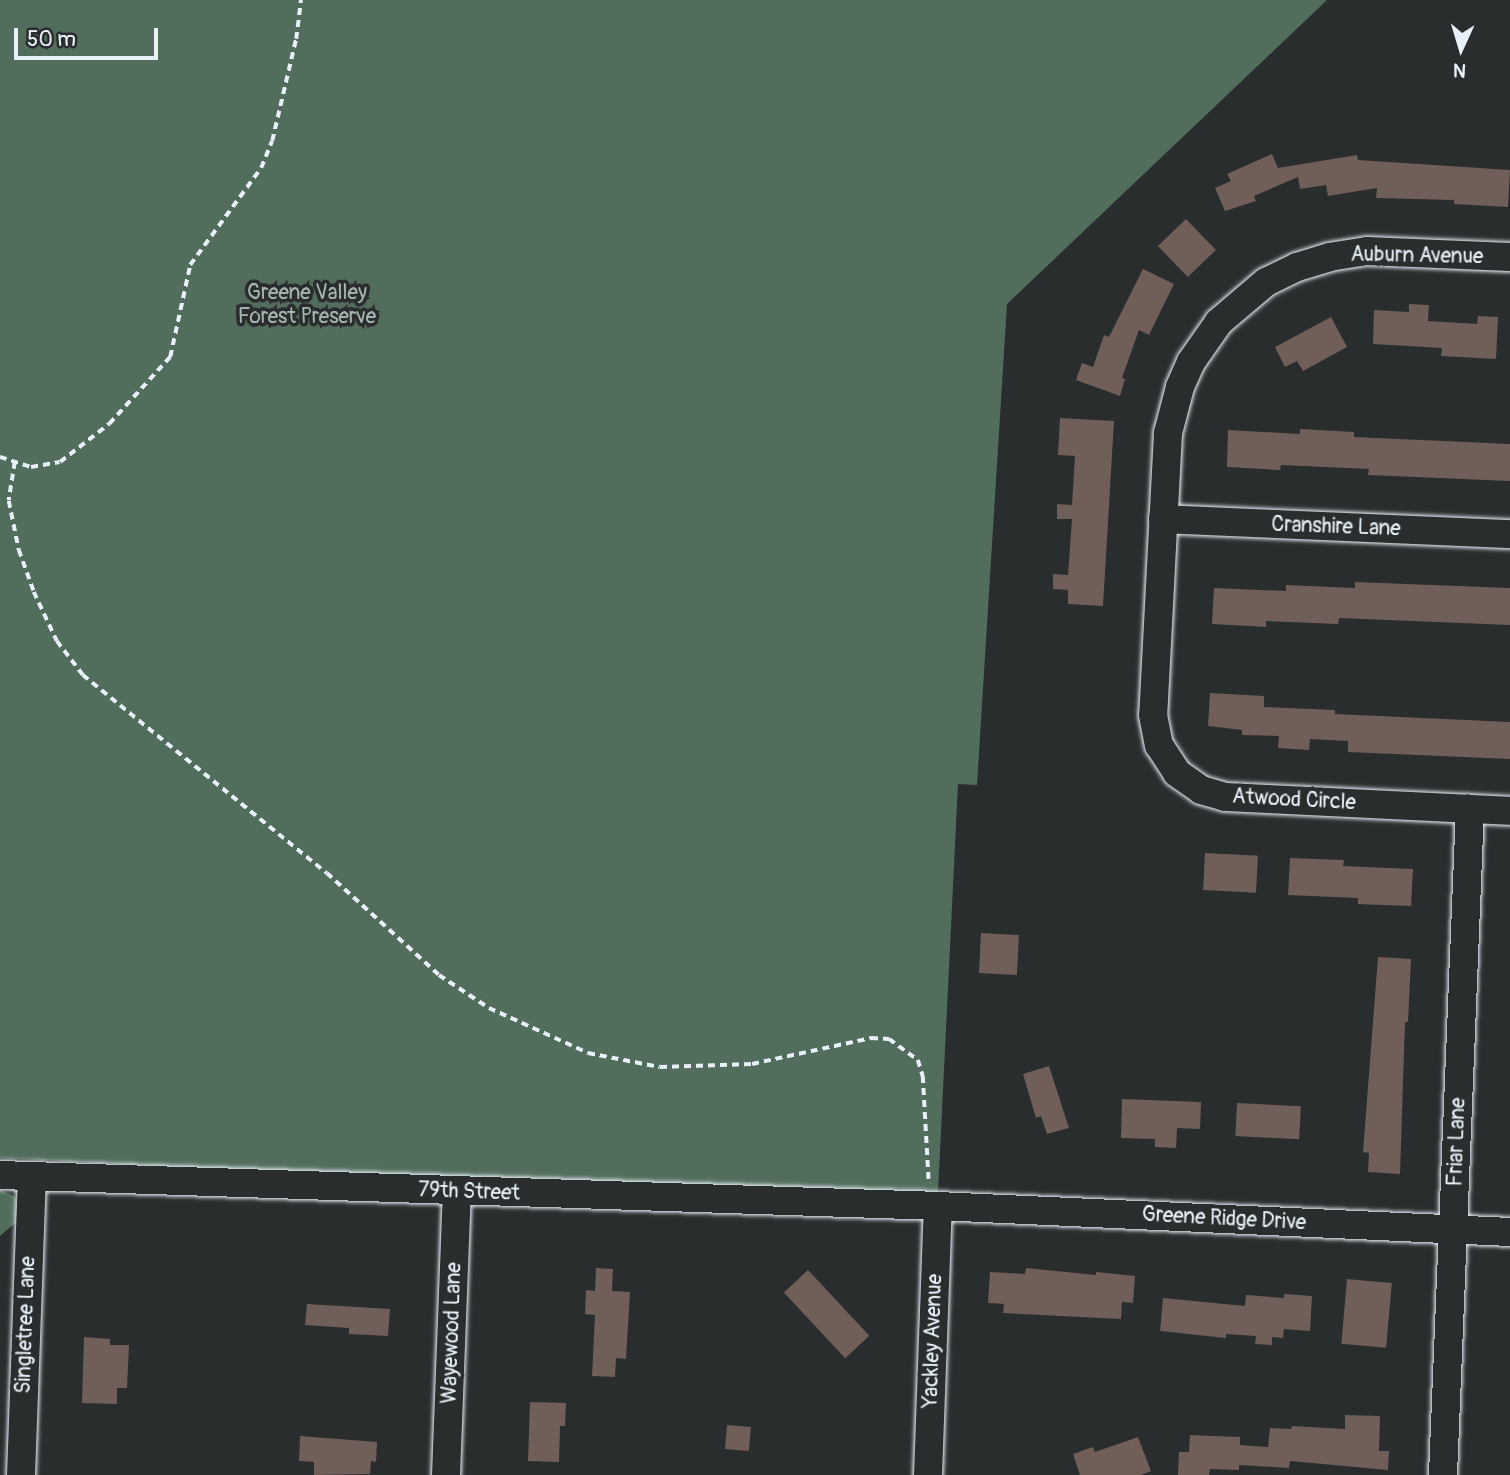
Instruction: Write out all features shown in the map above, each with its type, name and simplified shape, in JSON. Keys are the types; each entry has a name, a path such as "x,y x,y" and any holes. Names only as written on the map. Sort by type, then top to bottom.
{"street":[{"name":"Auburn Avenue","path":"1163,519 1168,433 1180,387 1209,334 1233,308 1256,289 1297,267 1340,254 1367,251 1510,257"},
{"name":"Cranshire Lane","path":"1163,519 1510,534"},
{"name":"Atwood Circle","path":"1163,519 1153,715 1159,745 1177,773 1201,790 1225,797 1510,811"},
{"name":"Friar Lane","path":"1443,1475 1470,810"},
{"name":"79th Street","path":"0,1175 937,1206"},
{"name":"Singletree Lane","path":"21,1475 32,1176"},
{"name":"Wayewood Lane","path":"446,1475 457,1192"},
{"name":"Greene Ridge Drive","path":"937,1206 1510,1232"},
{"name":"Yackley Avenue","path":"928,1475 937,1206"}],"path":[{"path":"0,457 31,467 60,462 109,424 170,357 190,265 261,168 272,141 296,39 301,0"},
{"path":"15,462 9,501 19,550 34,592 57,641 83,675 327,873 439,975 489,1008 576,1048 660,1067 752,1065 871,1038 889,1040 918,1060 923,1076 928,1181 937,1206"}],"green space":[{"name":"Greene Valley Forest Preserve","path":"0,0 1327,0 1007,304 977,785 958,784 938,1192 455,1180 0,1158"},
{"path":"0,1190 15,1196 20,1219 0,1236"}],"building":[{"path":"1272,154 1278,168 1357,155 1358,160 1510,170 1508,207 1454,204 1454,200 1376,198 1377,188 1328,196 1326,185 1300,189 1298,177 1254,196 1256,201 1225,211 1215,188 1231,181 1227,174"},
{"path":"1186,219 1216,250 1188,277 1158,246"},
{"path":"1143,269 1174,284 1149,335 1139,330 1122,378 1125,379 1120,396 1076,380 1082,363 1093,367 1104,335 1109,337"},
{"path":"1409,304 1429,305 1428,321 1477,324 1478,316 1498,317 1496,359 1441,356 1442,348 1373,344 1374,310 1409,312"},
{"path":"1331,317 1347,347 1303,371 1297,361 1285,367 1275,347"},
{"path":"1060,418 1114,421 1103,606 1068,604 1068,590 1053,589 1053,574 1068,575 1072,519 1057,519 1057,504 1072,505 1075,456 1058,455"},
{"path":"1300,429 1354,432 1354,437 1510,444 1510,481 1368,475 1369,469 1281,465 1280,470 1227,467 1228,430 1300,434"},
{"path":"1355,582 1510,588 1510,625 1339,618 1338,624 1266,621 1266,627 1212,624 1214,588 1286,591 1286,585 1355,588"},
{"path":"1210,693 1264,696 1264,707 1335,710 1335,714 1510,722 1510,759 1348,752 1348,741 1310,739 1309,750 1278,748 1279,736 1242,735 1242,730 1208,726"},
{"path":"1205,853 1258,856 1256,893 1203,890"},
{"path":"1290,858 1344,860 1343,866 1413,869 1411,906 1358,904 1358,898 1288,895"},
{"path":"981,933 1019,935 1017,975 979,973"},
{"path":"1378,957 1411,959 1408,1022 1405,1022 1400,1174 1368,1172 1369,1153 1363,1152"},
{"path":"1049,1066 1069,1128 1047,1134 1041,1116 1036,1118 1023,1074"},
{"path":"1122,1099 1201,1102 1200,1129 1177,1128 1176,1148 1155,1147 1155,1139 1121,1138"},
{"path":"1237,1103 1301,1106 1299,1139 1235,1136"},
{"path":"596,1268 613,1269 612,1291 630,1292 626,1359 616,1358 615,1377 592,1376 595,1315 585,1314 586,1290 595,1291"},
{"path":"1026,1268 1135,1276 1133,1303 1122,1302 1121,1319 1003,1313 1004,1304 988,1303 990,1272 1025,1274"},
{"path":"808,1270 869,1336 845,1358 784,1293"},
{"path":"1347,1279 1392,1283 1386,1348 1341,1344"},
{"path":"1284,1294 1312,1296 1310,1331 1284,1329 1283,1338 1272,1337 1272,1345 1255,1344 1256,1336 1226,1334 1226,1338 1160,1331 1163,1298 1245,1306 1246,1295 1284,1298"},
{"path":"307,1304 390,1309 388,1336 349,1334 349,1328 305,1325"},
{"path":"84,1337 110,1339 110,1345 129,1345 127,1388 117,1388 117,1404 82,1403"},
{"path":"530,1402 566,1403 565,1426 560,1426 559,1462 528,1461"},
{"path":"1345,1415 1380,1416 1379,1451 1389,1451 1388,1470 1290,1461 1289,1468 1239,1465 1239,1470 1210,1469 1209,1475 1178,1475 1179,1452 1189,1452 1190,1435 1240,1437 1240,1445 1268,1447 1270,1428 1291,1429 1292,1426 1345,1429"},
{"path":"727,1425 751,1427 749,1451 725,1449"},
{"path":"300,1436 377,1442 376,1462 371,1461 370,1474 314,1475 314,1462 299,1461"},
{"path":"1138,1437 1151,1471 1141,1475 1080,1475 1073,1454 1093,1447 1095,1452"}]}
